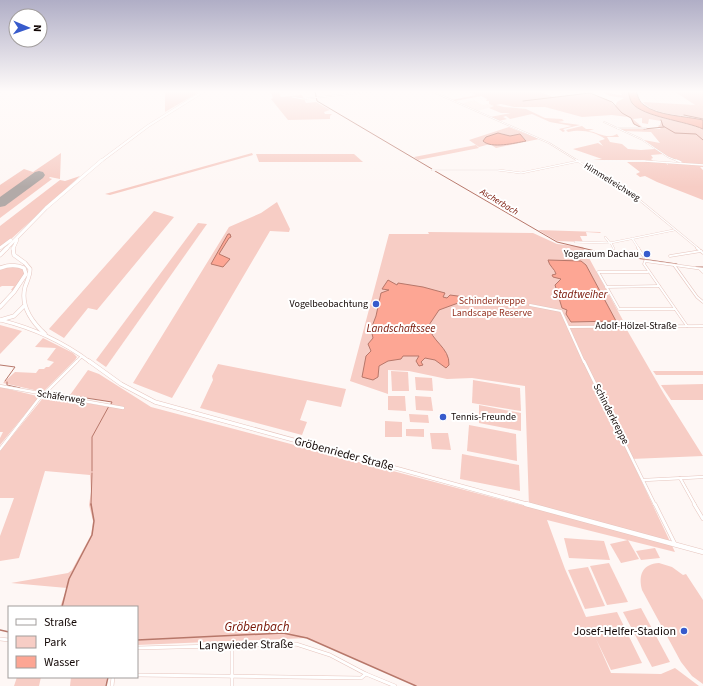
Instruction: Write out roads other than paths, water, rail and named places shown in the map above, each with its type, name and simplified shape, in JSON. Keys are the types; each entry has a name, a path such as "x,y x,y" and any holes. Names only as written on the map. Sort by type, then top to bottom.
{"highway":[{"path":"0,255 68,188 107,156 153,123"},
{"path":"0,248 20,234"},
{"path":"20,234 13,252 14,255 25,263 30,269 24,293 24,306 32,322 45,334"},
{"path":"0,268 20,266 26,270 26,274 14,292 0,307"},
{"path":"0,320 9,319 16,315 24,306"}],"street":[{"name":"Himmelreichweg","path":"504,123 540,139 638,198 703,253"},
{"path":"606,123 642,140 668,157 682,163"},
{"path":"617,128 646,128"},
{"path":"434,170 498,170 522,173 578,161 644,161 703,165"},
{"path":"575,242 611,243 674,230"},
{"path":"605,237 614,249"},
{"path":"632,238 644,257"},
{"path":"670,256 701,251"},
{"path":"687,326 648,272 644,264 645,261 702,269 703,272"},
{"path":"674,265 697,297 703,302"},
{"path":"648,272 598,272 619,309 675,310"},
{"path":"606,286 659,286"},
{"name":"Schinderkreppe","path":"530,304 561,311 583,359 676,545"},
{"name":"Gröbenrieder Straße","path":"0,320 45,334 82,356 120,385 141,397 155,402 703,552"},
{"name":"Adolf-Hölzel-Straße","path":"569,327 703,326"},
{"path":"0,449 44,394 82,356"},
{"name":"Schäferweg","path":"0,386 123,408"},
{"path":"644,480 703,477"},
{"path":"680,478 703,519"},
{"name":"Langwieder Straße","path":"138,648 285,643 306,646 330,655 366,674 395,686"},
{"path":"232,645 232,686"},
{"path":"138,675 361,678 366,674"}],"water":[{"path":"684,123 703,123 703,129"},
{"path":"498,133 510,136 520,134 526,141 492,145 483,141 486,137"},
{"path":"228,234 230,234 231,237 219,254 230,259 223,267 211,264"},
{"name":"Stadtweiher","path":"548,260 581,261 586,265 616,321 571,322 566,314 567,310 562,308 555,285 561,279 553,277 552,275 556,274"},
{"name":"Landschaftssee","path":"388,280 397,285 398,283 423,287 445,293 443,297 447,298 450,295 469,299 439,310 429,325 430,331 446,353 449,365 446,368 435,360 425,358 421,362 423,365 419,366 416,361 419,356 403,356 401,359 388,361 379,366 378,377 373,380 362,377 366,356 371,351 368,344 373,338 371,329 376,316 381,293 389,290 382,289"}],"waterway":[{"name":"Ascherbach","path":"354,123 432,169"},
{"path":"634,123 642,128"},
{"path":"662,123 663,126 675,133 696,134 703,140"},
{"path":"644,129 664,127"},
{"name":"Ascherbach","path":"435,171 557,242 608,254 677,264"},
{"name":"Ascherbach","path":"696,267 703,267"},
{"path":"0,365 15,367 5,381"},
{"path":"7,382 7,385 20,388"},
{"path":"49,392 81,397"},
{"path":"86,398 112,402 111,404"},
{"path":"92,471 92,437 109,406"},
{"path":"91,504 92,473"},
{"path":"62,606 69,579 92,535 94,521 91,504"},
{"name":"Gröbenbach","path":"0,630 8,632"},
{"name":"Gröbenbach","path":"138,640 283,633 307,638 416,686"},
{"path":"106,686 108,678"}],"place":[{"name":"Yogaraum Dachau","path":"647,254"},
{"name":"Vogelbeobachtung","path":"376,304"},
{"name":"Tennis-Freunde","path":"443,417"},
{"name":"Josef-Helfer-Stadion","path":"684,631"}],"park label":[{"name":"Schinderkreppe Landscape Reserve","path":"492,306"}]}
